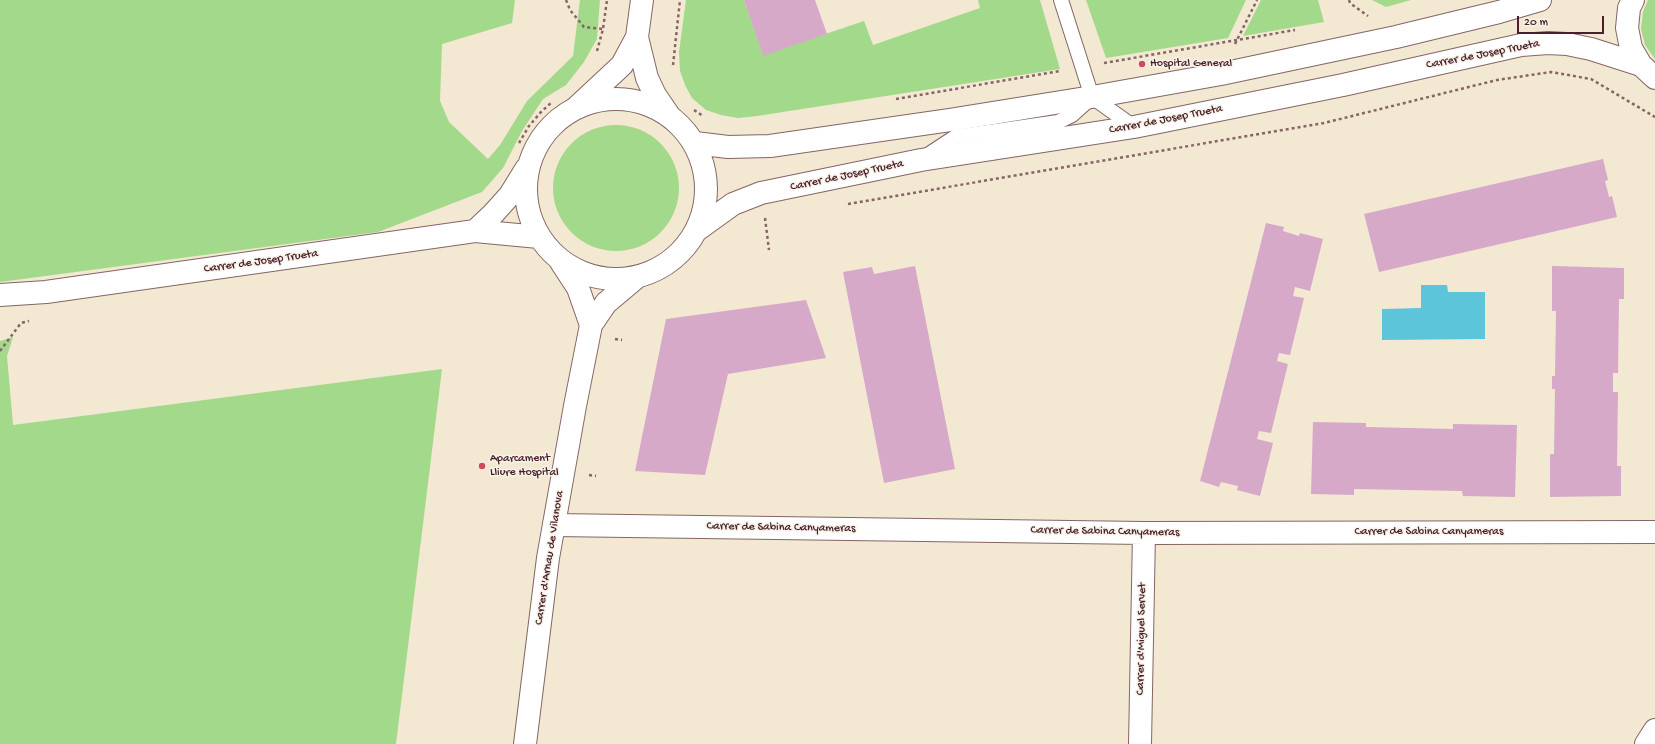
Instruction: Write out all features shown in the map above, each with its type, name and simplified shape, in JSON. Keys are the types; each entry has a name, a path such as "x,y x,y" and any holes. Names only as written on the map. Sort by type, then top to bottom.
{"street":[{"path":"475,231 510,195 523,155 539,141 556,121 578,106 622,65 637,37 642,0"},
{"path":"695,143 728,147 770,146 950,120 1092,97 1221,74 1396,37 1499,12 1540,0"},
{"path":"1633,0 1629,8 1627,28 1631,48 1648,71"},
{"path":"523,155 525,189 529,214 539,237 560,259 583,273 610,279 637,277 662,267 682,251 697,230 706,201 705,171 695,143 683,127 668,114 655,95 647,78 637,37"},
{"name":"Carrer de Josep Trueta","path":"697,230 733,204 761,193 921,160 1134,127 1343,85 1521,45 1548,43 1567,44 1591,49 1648,71"},
{"path":"578,106 608,99 640,101 668,114"},
{"name":"Carrer de Josep Trueta","path":"0,295 46,292 475,231 539,237"},
{"name":"Carrer d'Arnau de Vilanova","path":"560,259 578,288 591,326"},
{"name":"Carrer d'Arnau de Vilanova","path":"525,744 548,558 591,326 606,303 637,277"},
{"name":"Carrer de Josep Trueta","path":"0,305 46,292"},
{"name":"Carrer de Sabina Canyameras","path":"554,525 1144,533 1655,532"},
{"name":"Carrer d'Miguel Servet","path":"1140,744 1144,533"},
{"path":"1646,744 1655,730"}],"lane":[{"path":"1061,0 1092,97 1134,127"},
{"path":"921,160 955,137 1058,122 1072,115 1092,97"}],"path":[{"path":"566,0 570,10 584,27 603,29"},
{"path":"596,53 603,29 607,0"},
{"path":"674,69 672,62 680,0"},
{"path":"1221,74 1257,0"},
{"path":"1362,18 1369,17"},
{"path":"895,99 1300,29"},
{"path":"844,205 1324,123 1497,80 1551,72 1591,79 1655,117"},
{"path":"523,155 529,126 556,100"},
{"path":"693,109 698,114 705,117"},
{"path":"765,218 773,216"},
{"path":"0,351 21,323 37,320"}],"green space":[{"path":"0,0 515,0 512,23 442,44 440,101 449,122 488,159 500,145 527,101 573,56 580,0 600,0 597,39 584,62 566,85 543,99 522,131 503,168 482,192 378,232 0,282"},
{"path":"686,0 744,0 763,55 864,21 873,45 980,8 978,0 1040,0 1060,69 757,116 738,118 721,115 706,110 692,98 680,71 679,52"},
{"path":"1086,0 1246,0 1228,38 1106,58"},
{"path":"1261,0 1318,0 1324,22 1243,36"},
{"path":"1372,0 1411,0 1386,7"},
{"path":"1648,0 1655,0 1655,59 1645,45 1641,29 1643,12"},
{"path":"616,125 628,126 640,130 656,139 665,148 674,164 678,176 678,200 674,212 665,228 656,237 640,246 628,250 616,251 604,250 592,246 576,237 567,228 558,212 554,200 553,188 554,176 558,164 567,148 576,139 592,130 604,126"},
{"path":"13,337 7,356 13,425 442,369 396,744 0,744 0,341"}],"water":[{"path":"1421,285 1447,285 1448,292 1485,292 1485,339 1382,340 1382,309 1421,308"}],"building":[{"path":"744,0 815,0 827,34 763,56"},
{"path":"1603,159 1608,180 1605,181 1609,197 1612,196 1617,217 1379,272 1364,214"},
{"path":"1266,223 1284,227 1283,231 1299,236 1300,233 1323,239 1310,291 1295,287 1293,296 1304,298 1290,355 1279,353 1277,361 1288,364 1271,433 1259,431 1257,439 1273,443 1260,496 1237,490 1238,486 1221,482 1219,487 1200,481"},
{"path":"915,266 955,469 884,483 843,272 872,267 874,274"},
{"path":"1552,266 1624,268 1624,299 1619,299 1618,373 1613,373 1613,392 1618,392 1617,466 1621,466 1621,496 1550,497 1550,454 1554,454 1555,389 1552,389 1552,376 1555,376 1556,311 1552,311"},
{"path":"806,300 826,358 728,374 705,475 635,471 666,319"},
{"path":"1313,422 1366,423 1366,427 1453,429 1453,424 1517,425 1515,497 1463,496 1462,491 1354,489 1354,495 1311,494"}],"place":[{"name":"Hospital General","path":"1142,64"},
{"name":"Aparcament Lliure Hospital","path":"482,466"}]}
